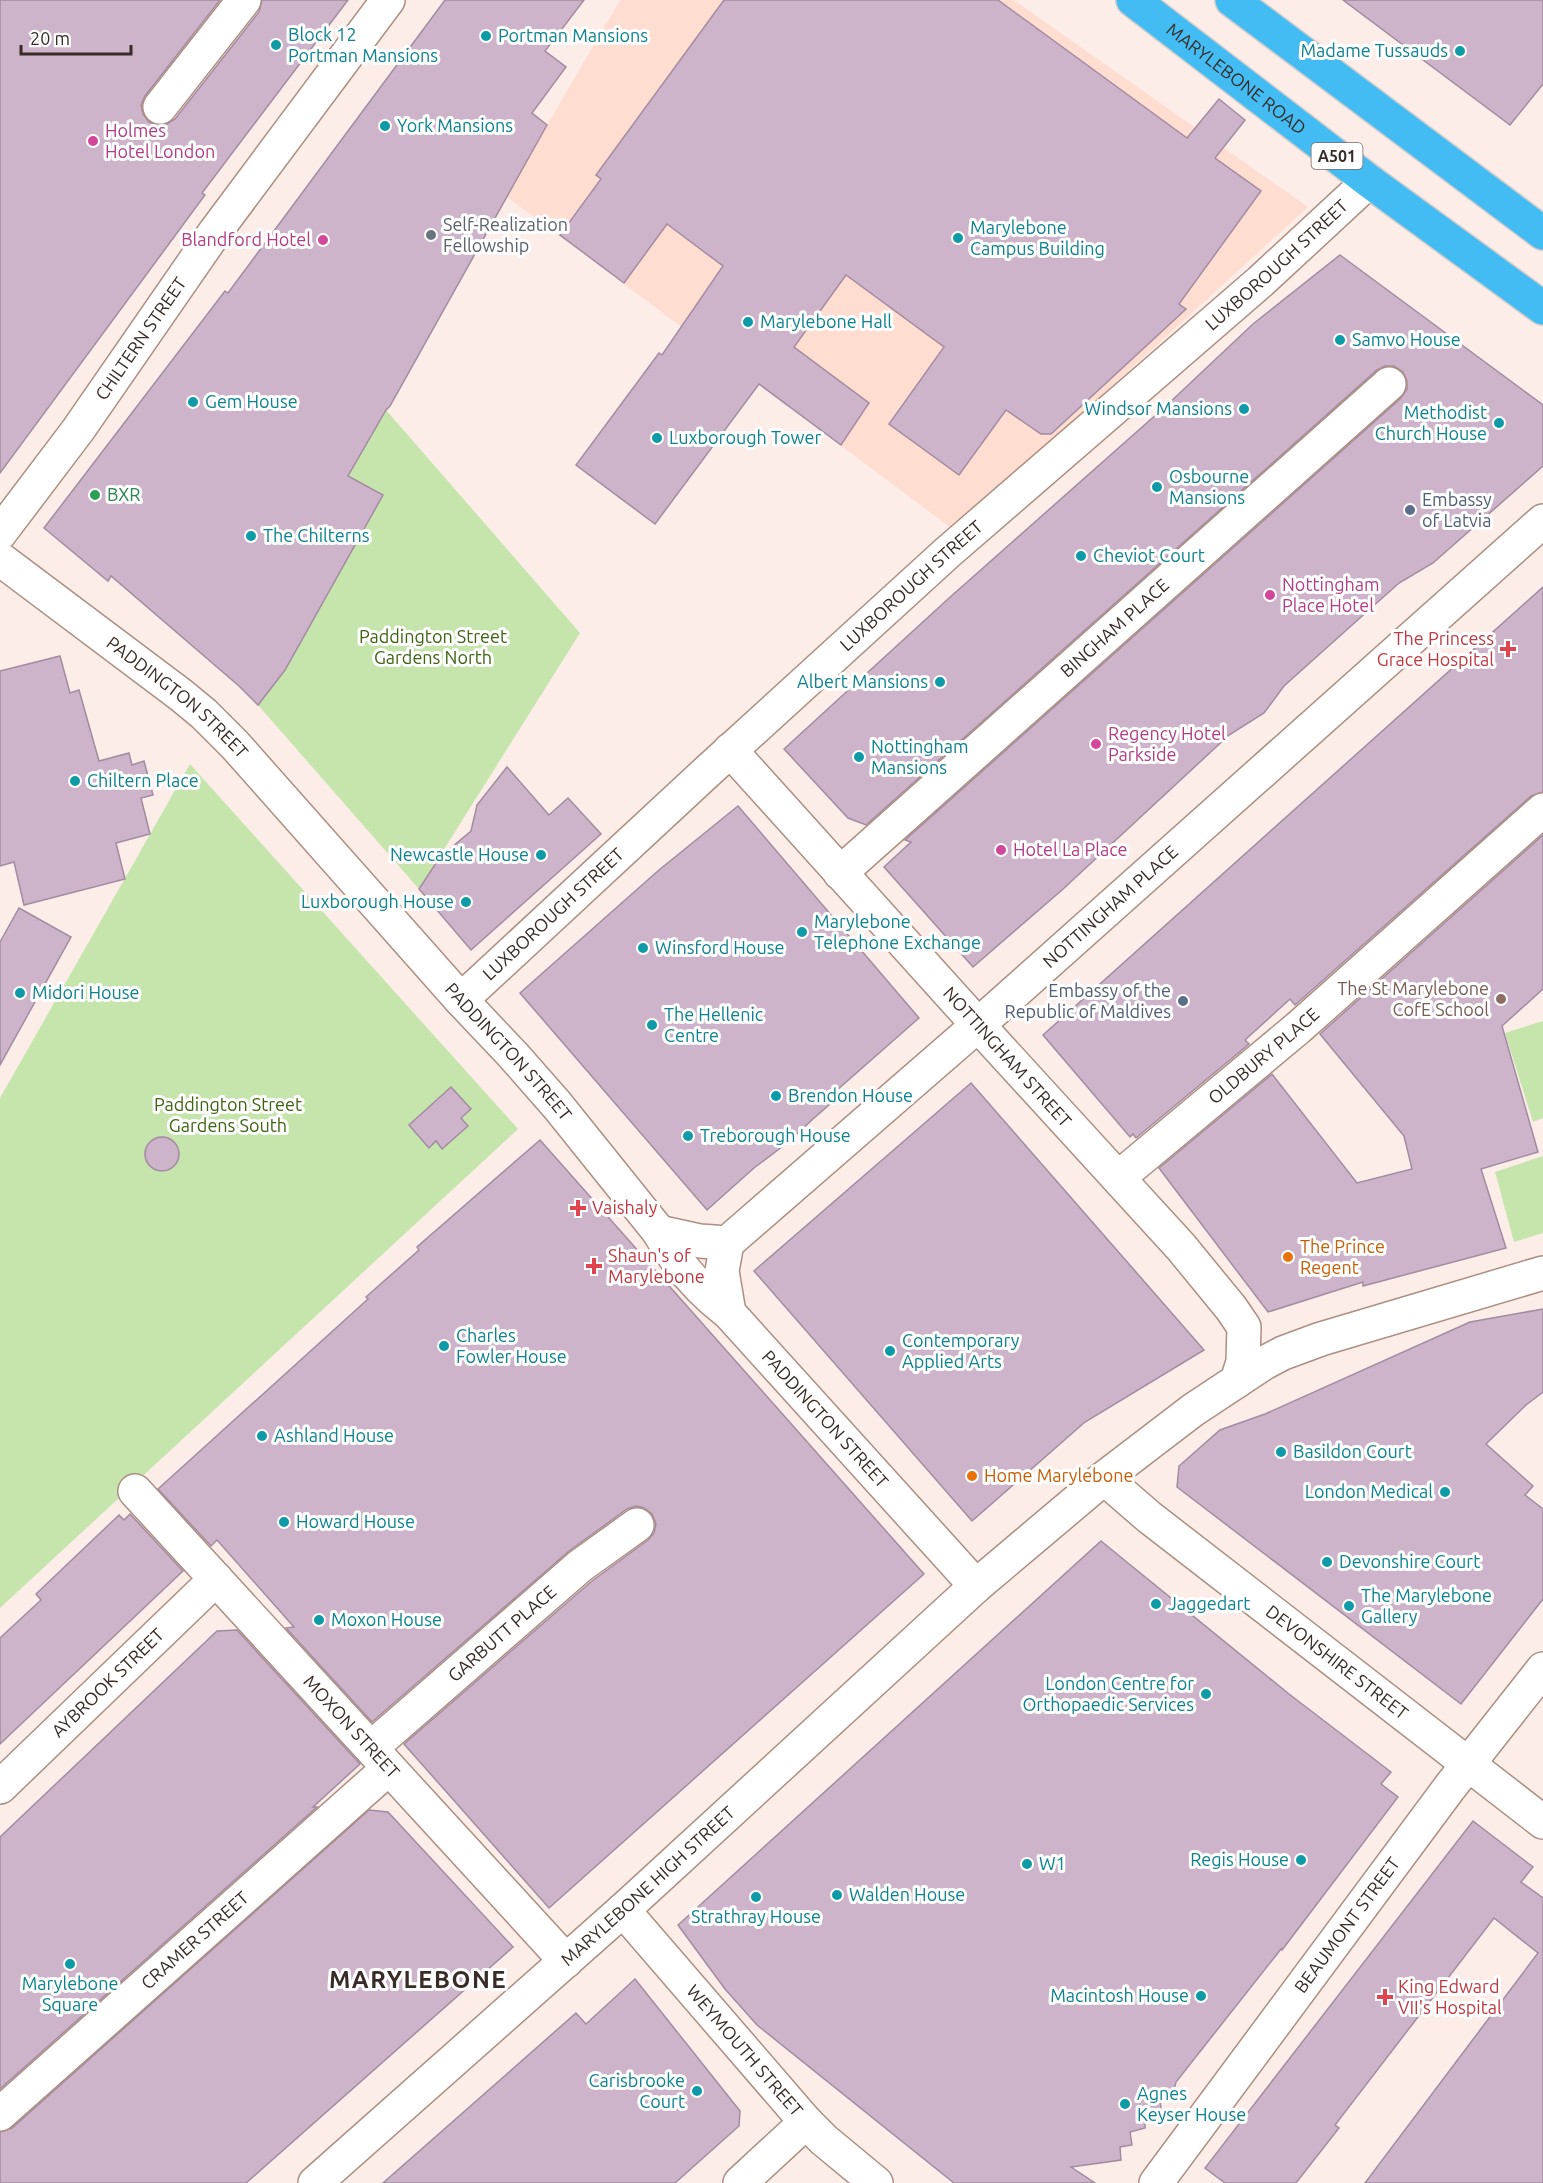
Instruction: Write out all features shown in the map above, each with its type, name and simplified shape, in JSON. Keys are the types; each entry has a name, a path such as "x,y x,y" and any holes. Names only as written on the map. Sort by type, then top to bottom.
{"highway":[{"name":"MARYLEBONE ROAD","path":"1133,0 1369,181 1543,308"},
{"path":"1232,0 1543,233"}],"street":[{"path":"160,107 244,0"},
{"name":"CHILTERN STREET","path":"0,533 78,430 215,232 388,0"},
{"name":"LUXBOROUGH STREET","path":"461,1000 730,750 948,552 1261,281 1369,181"},
{"name":"BINGHAM PLACE","path":"840,873 1389,384"},
{"name":"NOTTINGHAM PLACE","path":"727,1243 978,1025 1543,522"},
{"name":"PADDINGTON STREET","path":"0,559 204,714 235,745 557,1105 659,1232 671,1255 705,1294 729,1313 987,1576"},
{"name":"NOTTINGHAM STREET","path":"730,750 1181,1247 1244,1327"},
{"name":"OLDBURY PLACE","path":"1118,1178 1298,1028 1543,810"},
{"path":"659,1232 700,1241 727,1243 722,1271 729,1313"},
{"name":"MARYLEBONE HIGH STREET","path":"315,2183 623,1910 987,1576 1104,1478 1193,1410 1283,1353 1543,1273"},
{"path":"1237,1381 1243,1362 1244,1327"},
{"name":"MARYLEBONE HIGH STREET","path":"1244,1327 1261,1332 1321,1340"},
{"name":"DEVONSHIRE STREET","path":"1104,1478 1149,1517 1543,1822"},
{"name":"MOXON STREET","path":"135,1491 566,1961"},
{"name":"GARBUTT PLACE","path":"380,1758 580,1566 637,1525"},
{"name":"AYBROOK STREET","path":"0,1787 216,1579"},
{"name":"BEAUMONT STREET","path":"1156,2183 1468,1763 1543,1669"},
{"name":"CRAMER STREET","path":"0,2114 380,1758"},
{"name":"WEYMOUTH STREET","path":"623,1910 806,2122 876,2183"},
{"path":"740,2183 806,2122"}],"shaded area":[{"name":"Marylebone Campus Building","path":"620,0 1014,0 1308,207 954,530 506,196"}],"green space":[{"name":"Paddington Street Gardens North","path":"386,410 580,633 419,889 258,705 285,670 383,495 348,476"},
{"name":"Paddington Street Gardens South","path":"190,764 518,1129 0,1608 0,1098"},
{"path":"1543,1021 1543,1118 1533,1122 1505,1033"},
{"path":"1543,1156 1543,1233 1514,1242 1495,1172"}],"building":[{"path":"0,0 220,0 145,96 141,105 143,114 149,122 158,126 175,119 259,12 262,0 348,0 202,193 205,195 0,473"},
{"path":"445,0 584,0 545,51 566,67 532,113 547,125 390,406 348,476 383,495 285,670 258,705 111,576 108,581 44,528 225,291 228,293"},
{"name":"Marylebone Campus Building","path":"724,0 998,0 1187,138 1219,99 1245,120 1215,158 1261,191 1179,304 1186,309 1051,434 1041,434 1006,410 959,475 889,424 944,347 846,275 794,347 869,403 841,445 759,384 655,524 576,465 659,353 662,355 723,266 667,224 624,283 560,235 601,179 596,175"},
{"name":"Madame Tussauds","path":"1343,0 1543,0 1543,84 1510,125"},
{"path":"1340,255 1543,405 1543,466 1433,563 1399,583 1284,686 1264,713 1229,735 1062,890 973,967 884,867 911,842 905,840 1401,398 1407,389 1407,381 1403,372 1394,366 1385,366 1377,370 866,825 848,818 784,749 948,599 1167,405 1253,324"},
{"path":"1543,587 1543,792 1531,796 1295,1005 1290,999 1245,1040 1249,1044 1136,1138 1133,1134 1130,1137 1043,1035"},
{"name":"Chiltern Place","path":"60,656 70,693 79,690 99,761 129,753 132,765 144,761 153,795 141,798 150,834 116,843 125,879 24,905 14,862 0,866 0,671"},
{"path":"507,767 549,815 568,798 601,834 471,950 419,889 440,857 471,831 477,805"},
{"path":"738,806 919,1018 828,1098 830,1104 787,1143 754,1168 707,1210 520,993 659,870"},
{"path":"1543,835 1543,989 1502,1026 1538,1152 1481,1169 1506,1248 1363,1286 1363,1282 1268,1312 1159,1168 1272,1074 1357,1183 1412,1169 1404,1136 1320,1034"},
{"name":"Midori House","path":"19,908 71,937 0,1065 0,942"},
{"path":"971,1083 1204,1350 1085,1422 972,1521 754,1271"},
{"path":"451,1087 471,1109 461,1118 468,1126 442,1149 436,1141 429,1148 409,1125"},
{"path":"162,1137 174,1142 179,1154 174,1166 162,1171 150,1166 145,1154 150,1142"},
{"path":"540,1140 924,1574 549,1908 404,1744 592,1581 648,1540 654,1533 656,1524 652,1514 636,1506 627,1509 569,1551 372,1722 286,1628 294,1627 217,1540 211,1546 158,1489 368,1299 366,1297 419,1250 417,1247"},
{"path":"1543,1309 1543,1392 1526,1405 1486,1444 1533,1486 1525,1495 1543,1509 1543,1599 1461,1704 1177,1487 1179,1466 1220,1430 1265,1414 1470,1322"},
{"path":"130,1514 183,1571 0,1744 0,1638 41,1600 36,1594 119,1515 124,1520"},
{"path":"1101,1541 1289,1694 1391,1772 1381,1784 1398,1797 1282,1950 1176,2082 1173,2093 1160,2097 1161,2110 1145,2114 1145,2128 1130,2132 1132,2145 1120,2147 1121,2160 1071,2167 1095,2183 954,2183 757,2025 725,1989 678,1925"},
{"name":"Marylebone Square","path":"237,1630 360,1764 313,1807 317,1807 0,2089 0,1837 217,1631"},
{"path":"369,1810 388,1812 513,1947 246,2183 0,2183 0,2132 12,2128"},
{"path":"1473,1821 1533,1867 1521,1882 1543,1898 1543,2183 1365,2183 1538,1953 1494,1918 1335,2125 1339,2128 1296,2183 1225,2183 1205,2168"},
{"path":"635,1979 740,2111 739,2126 675,2183 383,2183 576,2013 586,2024"}],"place":[{"name":"Portman Mansions","path":"486,36"},
{"name":"Block 12 Portman Mansions","path":"276,45"},
{"name":"Madame Tussauds","path":"1460,51"},
{"name":"York Mansions","path":"385,126"},
{"name":"Holmes Hotel London","path":"93,141"},
{"name":"Self-Realization Fellowship","path":"431,235"},
{"name":"Marylebone Campus Building","path":"958,238"},
{"name":"Blandford Hotel","path":"323,240"},
{"name":"Marylebone Hall","path":"748,322"},
{"name":"Samvo House","path":"1340,340"},
{"name":"Gem House","path":"193,402"},
{"name":"Windsor Mansions","path":"1244,409"},
{"name":"Methodist Church House","path":"1499,423"},
{"name":"Luxborough Tower","path":"657,438"},
{"name":"Osbourne Mansions","path":"1157,487"},
{"name":"BXR","path":"95,495"},
{"name":"Embassy of Latvia","path":"1410,510"},
{"name":"The Chilterns","path":"251,536"},
{"name":"Cheviot Court","path":"1081,556"},
{"name":"Nottingham Place Hotel","path":"1270,595"},
{"name":"The Princess Grace Hospital","path":"1508,649"},
{"name":"Albert Mansions","path":"940,682"},
{"name":"Regency Hotel Parkside","path":"1096,744"},
{"name":"Nottingham Mansions","path":"859,757"},
{"name":"Chiltern Place","path":"75,781"},
{"name":"Hotel La Place","path":"1001,850"},
{"name":"Newcastle House","path":"541,855"},
{"name":"Luxborough House","path":"466,902"},
{"name":"Marylebone Telephone Exchange","path":"802,932"},
{"name":"Winsford House","path":"643,948"},
{"name":"Midori House","path":"20,993"},
{"name":"The St Marylebone CofE School","path":"1501,999"},
{"name":"Embassy of the Republic of Maldives","path":"1183,1001"},
{"name":"The Hellenic Centre","path":"652,1025"},
{"name":"Brendon House","path":"776,1096"},
{"name":"Treborough House","path":"688,1136"},
{"name":"Vaishaly","path":"578,1208"},
{"name":"The Prince Regent","path":"1288,1257"},
{"name":"Shaun's of Marylebone","path":"594,1266"},
{"name":"Charles Fowler House","path":"444,1346"},
{"name":"Contemporary Applied Arts","path":"890,1351"},
{"name":"Ashland House","path":"262,1436"},
{"name":"Basildon Court","path":"1281,1452"},
{"name":"Home Marylebone","path":"972,1476"},
{"name":"London Medical","path":"1445,1492"},
{"name":"Howard House","path":"284,1522"},
{"name":"Devonshire Court","path":"1327,1562"},
{"name":"Jaggedart","path":"1156,1604"},
{"name":"The Marylebone Gallery","path":"1349,1606"},
{"name":"Moxon House","path":"319,1620"},
{"name":"London Centre for Orthopaedic Services","path":"1206,1694"},
{"name":"Regis House","path":"1301,1860"},
{"name":"W1","path":"1027,1864"},
{"name":"Walden House","path":"837,1895"},
{"name":"Strathray House","path":"756,1897"},
{"name":"Marylebone Square","path":"70,1964"},
{"name":"Macintosh House","path":"1201,1996"},
{"name":"King Edward VII's Hospital","path":"1385,1997"},
{"name":"Carisbrooke Court","path":"697,2091"},
{"name":"Agnes Keyser House","path":"1125,2104"}],"district":[{"name":"MARYLEBONE","path":"418,1980"}]}
